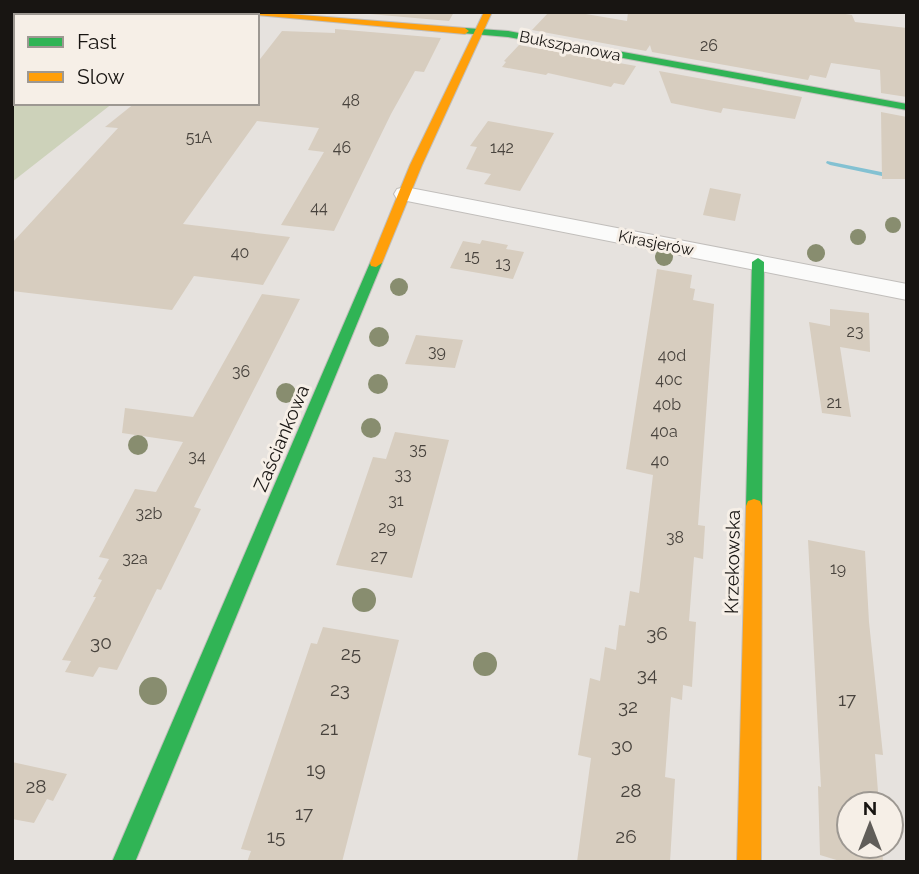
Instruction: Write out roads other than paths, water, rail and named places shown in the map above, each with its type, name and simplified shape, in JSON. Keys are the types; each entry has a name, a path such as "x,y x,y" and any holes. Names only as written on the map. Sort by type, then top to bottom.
{"street":[{"name":"Bukszpanowa","path":"229,12 257,14"},
{"name":"Zaściankowa","path":"123,862 405,194 488,12"},
{"name":"Bukszpanowa","path":"259,14 478,30 907,107"},
{"name":"Kirasjerów","path":"405,194 907,292"},
{"name":"Krzekowska","path":"749,862 758,262"}],"waterway":[{"path":"830,163 896,177"}]}
